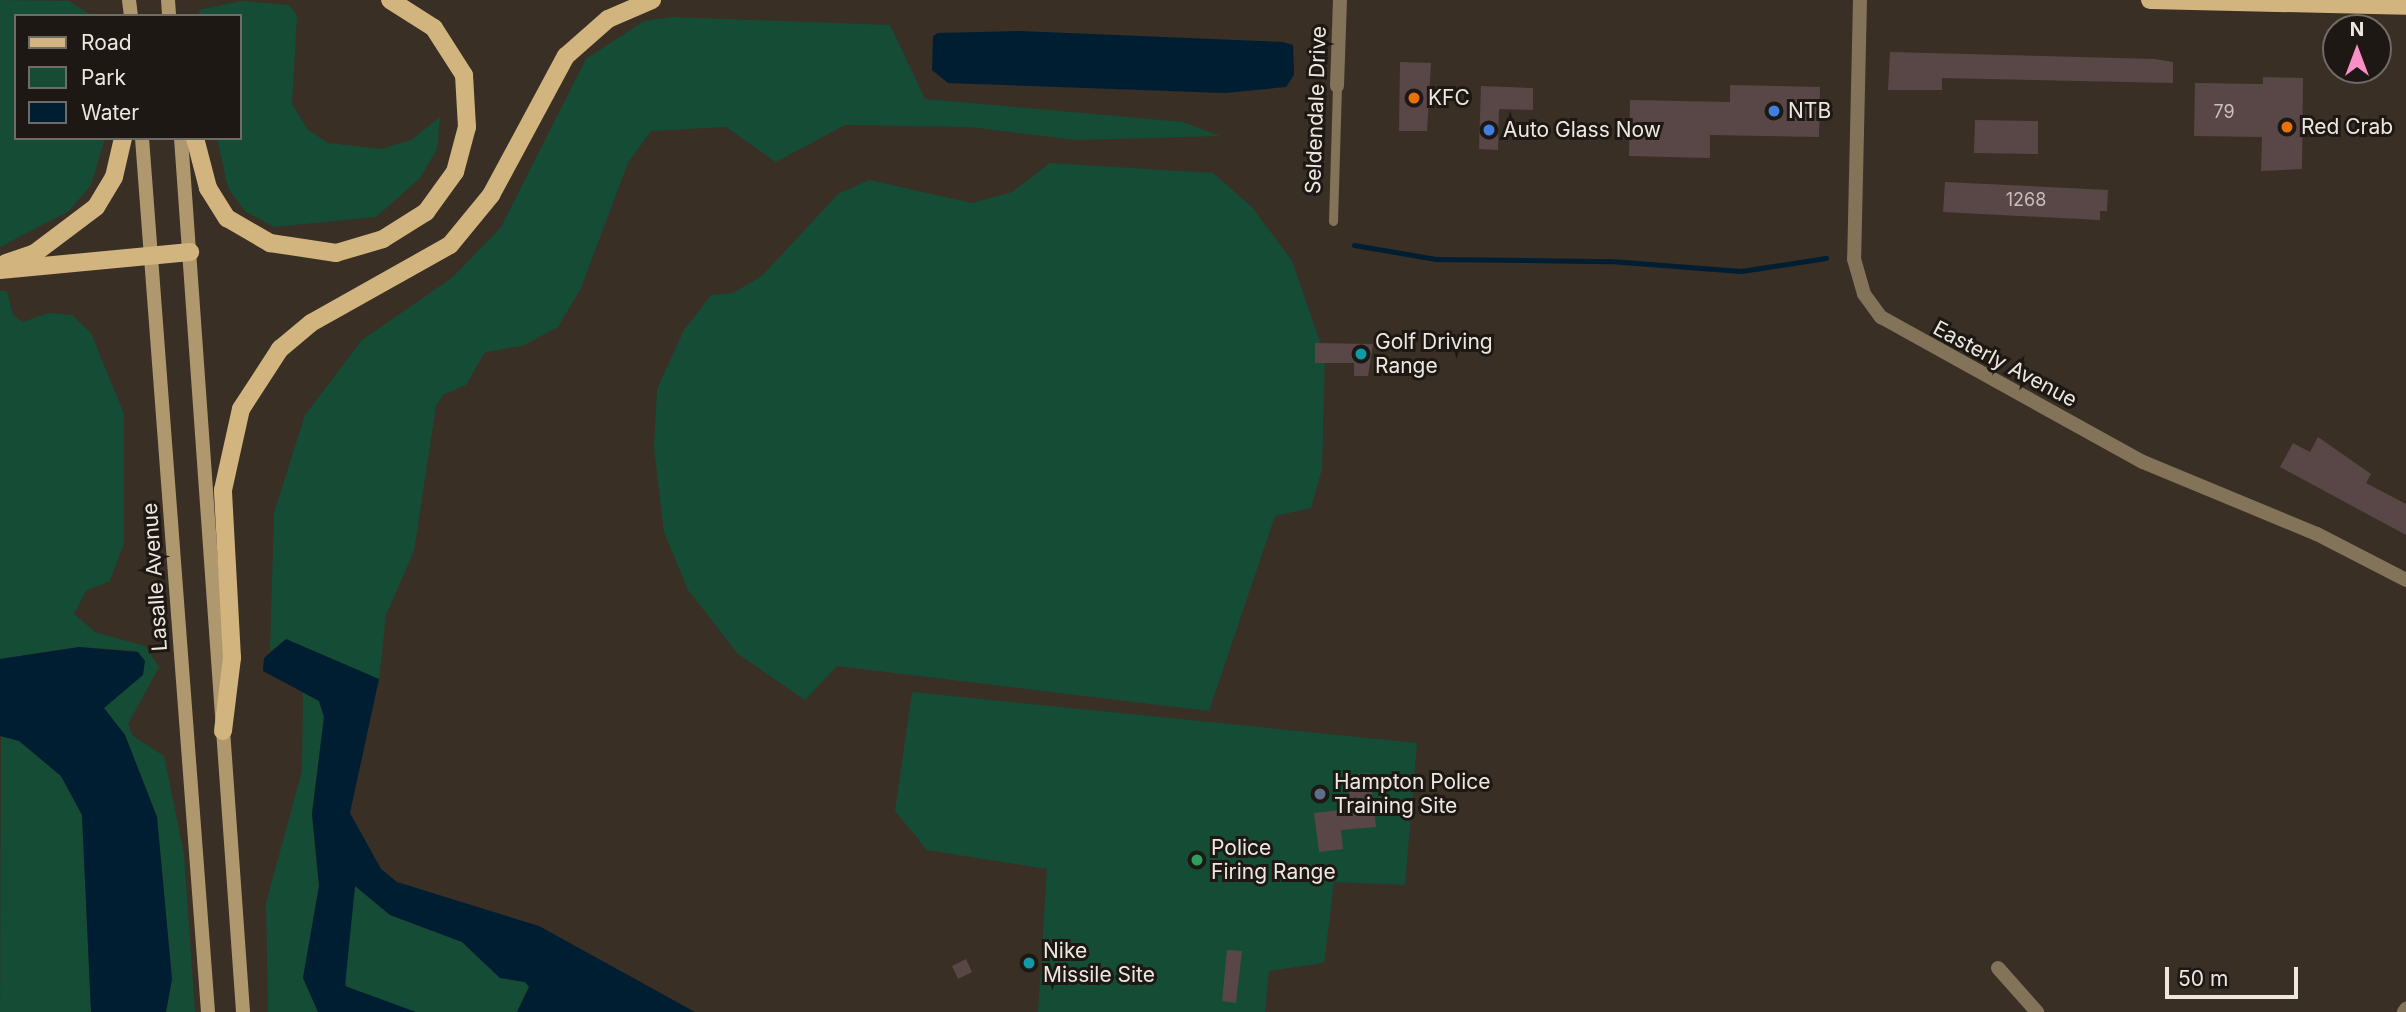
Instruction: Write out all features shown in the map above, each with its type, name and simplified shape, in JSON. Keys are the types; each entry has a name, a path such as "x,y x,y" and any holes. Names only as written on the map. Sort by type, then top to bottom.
{"main road":[{"path":"196,140 208,188 227,218 270,243 336,253 383,239 426,212 455,172 467,127 464,75 434,27 390,0"},
{"path":"223,731 232,658 223,490 241,409 279,349 311,323 450,245 491,195 566,56 608,19 652,0"},
{"path":"2150,0 2406,6"},
{"path":"0,265 34,253 96,207 114,177 123,140"},
{"name":"Lasalle Avenue","path":"142,140 208,1012"},
{"path":"181,140 243,1012"},
{"path":"0,270 190,252"}],"street":[{"name":"Seldendale Drive","path":"1337,86 1340,0"},
{"name":"Easterly Avenue","path":"1860,0 1854,259 1864,294 1881,317 2143,462 2317,534 2406,580"},
{"path":"1998,968 2037,1012"}],"lane":[{"name":"Seldendale Drive","path":"1334,221 1337,86"}],"green space":[{"path":"0,0 69,1 90,14 14,14 14,140 104,140 91,185 69,211 0,247"},
{"path":"242,1 289,5 297,16 292,104 308,130 328,143 381,149 411,140 440,117 437,149 420,178 376,217 274,227 245,211 228,188 217,140 242,140 242,14 200,14 199,10"},
{"path":"672,17 890,25 925,99 1183,122 1220,136 1076,140 970,127 845,125 776,162 726,127 651,131 628,163 581,288 558,327 522,346 485,352 466,385 443,395 436,406 414,551 386,615 379,679 287,640 270,651 274,513 305,415 362,340 453,277 501,227 586,59 644,21"},
{"path":"1050,163 1213,173 1252,207 1292,261 1325,356 1322,469 1311,508 1275,516 1209,711 837,666 805,700 738,654 688,590 664,532 654,448 657,389 684,330 711,295 733,293 762,276 838,194 869,180 972,203 1012,192"},
{"path":"0,291 7,291 13,315 23,322 48,313 72,315 91,333 124,414 124,543 110,581 86,591 74,614 95,632 145,646 159,667 128,724 133,736 164,756 184,854 195,1012 166,1012 172,979 157,817 125,735 104,708 130,684 137,651 79,647 0,659"},
{"path":"303,692 319,701 324,717 312,814 319,886 303,977 318,1012 268,1012 266,903 302,771"},
{"name":"Police Firing Range","path":"912,692 1417,743 1405,885 1334,882 1324,963 1269,971 1265,1012 1038,1012 1047,869 927,850 895,811"},
{"path":"1,736 19,740 61,776 82,815 91,1012 0,1012"},
{"path":"355,886 390,915 462,942 500,978 525,982 529,986 517,1012 416,1012 349,991 344,979"}],"water":[{"path":"1020,31 1283,42 1293,45 1294,75 1286,87 1225,93 948,83 932,70 933,36 938,33"},
{"path":"286,639 379,679 350,813 381,869 397,882 539,926 695,1012 517,1012 529,987 525,982 500,978 462,942 390,915 355,886 345,986 416,1012 318,1012 303,978 319,886 312,814 324,717 319,701 263,671 264,658"},
{"path":"79,647 138,652 145,661 143,675 104,708 125,735 157,817 172,979 166,1012 91,1012 82,815 61,776 19,741 0,736 0,659"}],"building":[{"path":"1890,52 2155,59 2173,62 2173,83 1942,78 1942,90 1888,90"},
{"name":"KFC","path":"1400,62 1431,63 1427,131 1399,131"},
{"path":"2263,77 2303,78 2302,169 2261,171 2262,137 2194,136 2195,83 2263,84"},
{"path":"1730,85 1820,87 1819,137 1710,135 1710,158 1629,156 1630,100 1730,102"},
{"name":"Auto Glass Now","path":"1481,86 1533,88 1533,110 1499,109 1498,150 1479,149"},
{"path":"1975,120 2038,121 2038,154 1974,153"},
{"path":"1945,182 2108,190 2107,211 2100,211 2100,220 1943,212"},
{"path":"1315,343 1373,344 1368,376 1354,376 1354,363 1315,363"},
{"path":"2318,437 2371,474 2366,483 2406,504 2406,535 2280,467 2293,443 2310,452"},
{"path":"1370,773 1376,827 1341,830 1343,849 1319,852 1314,813 1350,809 1347,775"},
{"path":"1227,950 1242,951 1236,1003 1222,1001"},
{"path":"966,959 972,972 958,979 952,966"}],"waterway":[{"path":"1354,245 1436,259 1610,261 1741,271 1826,258"}],"place":[{"name":"KFC","path":"1414,98"},
{"name":"NTB","path":"1774,111"},
{"name":"Red Crab","path":"2287,127"},
{"name":"Auto Glass Now","path":"1489,130"},
{"name":"Golf Driving Range","path":"1361,354"},
{"name":"Hampton Police Training Site","path":"1320,794"},
{"name":"Police Firing Range","path":"1197,860"},
{"name":"Nike Missile Site","path":"1029,963"}]}
